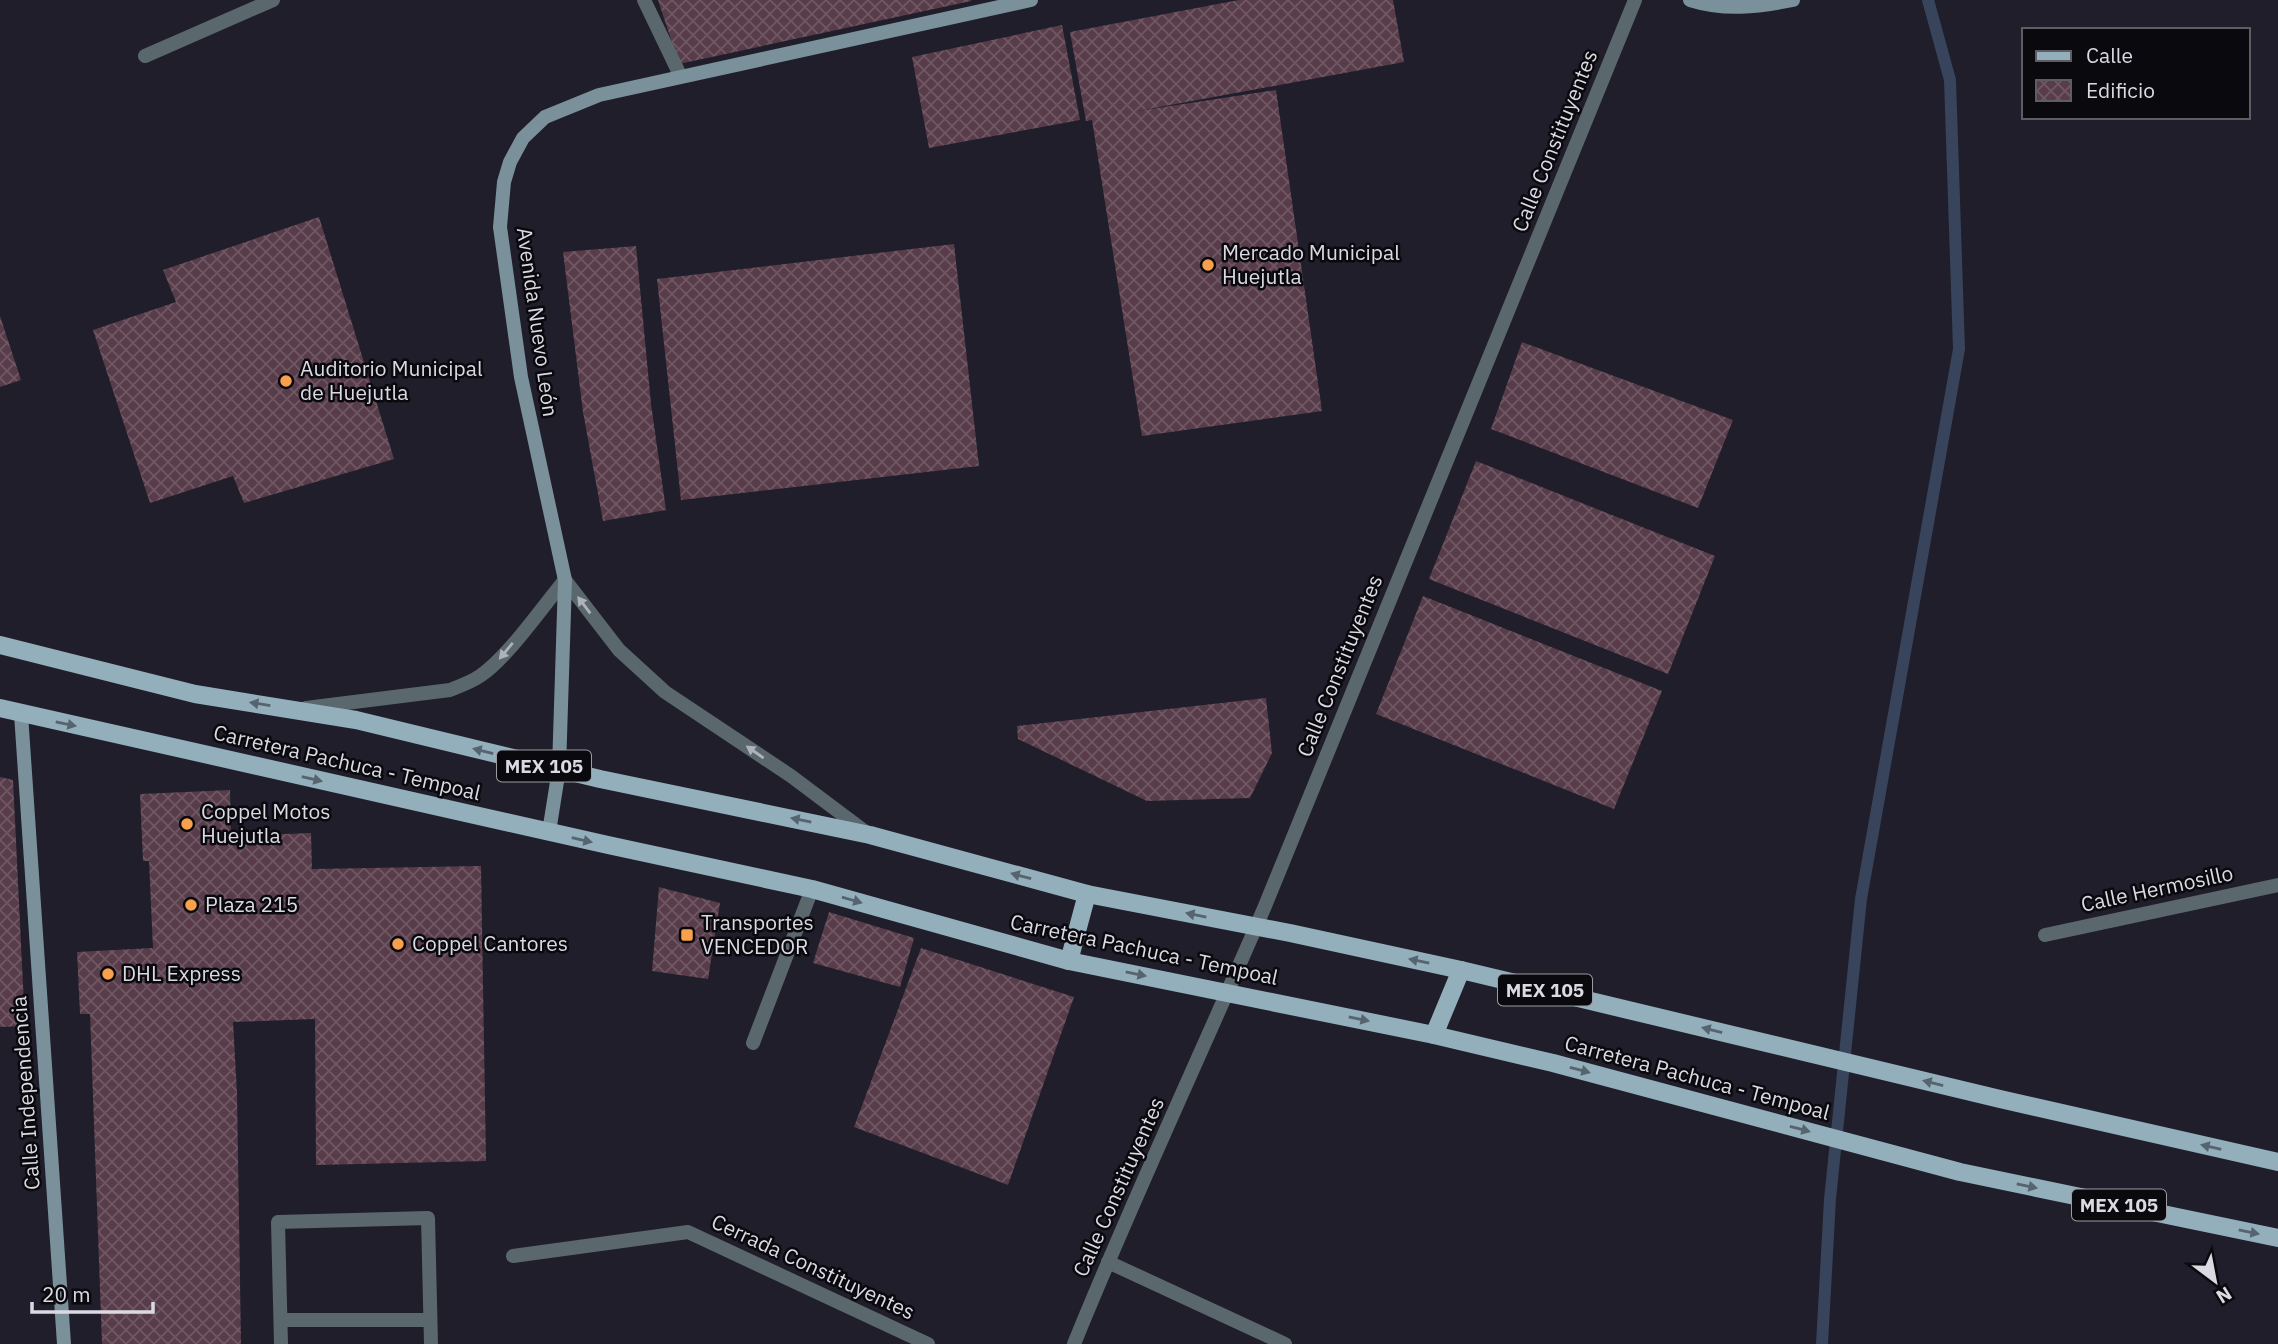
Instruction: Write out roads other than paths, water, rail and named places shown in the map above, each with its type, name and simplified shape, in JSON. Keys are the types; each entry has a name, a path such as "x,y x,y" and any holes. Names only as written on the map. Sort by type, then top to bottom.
{"main road":[{"name":"Carretera Pachuca - Tempoal","path":"0,645 195,694 356,720 559,769 870,835 1087,894 1290,933 1461,970 2000,1099 2278,1162"},
{"name":"Carretera Pachuca - Tempoal","path":"0,708 812,889 1069,961 1434,1035 1553,1063 1960,1172 2278,1238"},
{"path":"1069,961 1087,894"},
{"path":"1434,1035 1461,970"}],"street":[{"path":"145,56 273,0"},
{"path":"644,0 680,75"},
{"name":"Avenida Nuevo León","path":"549,832 559,769 565,580 521,377 500,227 504,182 510,162 523,138 545,117 598,95 1031,0"},
{"name":"Calle Constituyentes","path":"1074,1344 1265,905 1636,0"},
{"path":"1690,0 1727,8 1760,7 1793,0"},
{"path":"295,710 450,690 465,684 498,661 565,580 619,650 665,692 780,769 870,835"},
{"name":"Calle Independencia","path":"21,714 64,1344"},
{"name":"Calle Hermosillo","path":"2045,935 2278,885"},
{"path":"753,1043 812,889"},
{"path":"281,1344 278,1222 428,1218 431,1344"},
{"name":"Cerrada Constituyentes","path":"513,1256 688,1232 928,1344"},
{"path":"1108,1262 1285,1344"},
{"path":"281,1320 430,1320"}],"waterway":[{"path":"1822,1344 1830,1199 1861,899 1959,349 1950,80 1928,0"}],"place":[{"name":"Mercado Municipal Huejutla","path":"1208,265"},
{"name":"Auditorio Municipal de Huejutla","path":"286,381"},
{"name":"Coppel Motos Huejutla","path":"187,824"},
{"name":"Plaza 215","path":"191,905"},
{"name":"Transportes VENCEDOR","path":"687,935"},
{"name":"Coppel Cantores","path":"398,944"},
{"name":"DHL Express","path":"108,974"}]}
